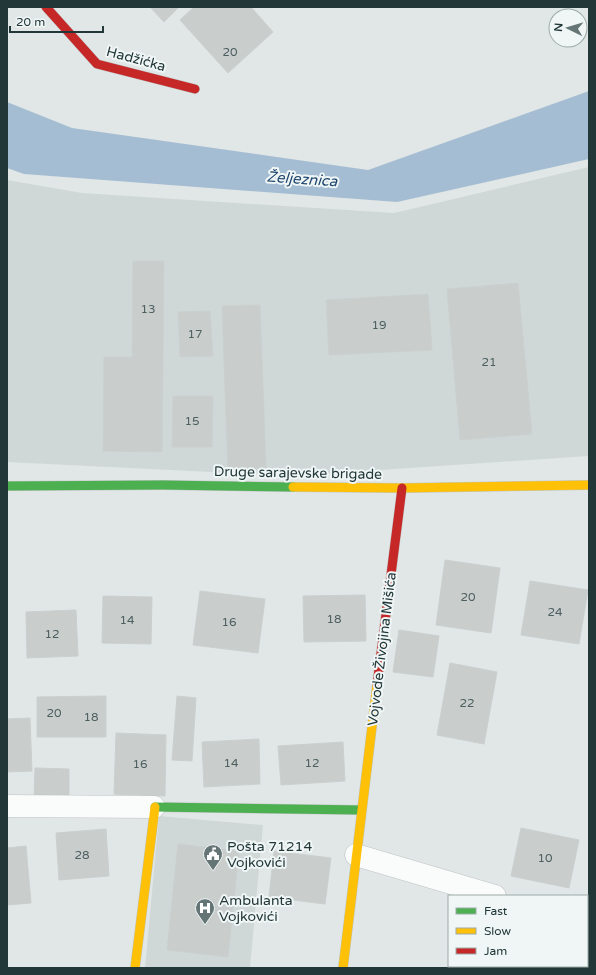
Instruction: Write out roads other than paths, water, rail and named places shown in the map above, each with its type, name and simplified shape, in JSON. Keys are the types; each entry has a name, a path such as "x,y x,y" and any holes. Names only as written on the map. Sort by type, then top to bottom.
{"street":[{"name":"Hadžićka","path":"46,7 98,64 195,89"},
{"name":"Druge sarajevske brigade","path":"7,486 163,485 402,488 589,485"},
{"name":"Vojvode Živojina Mišića","path":"343,968 361,810 402,488"},
{"path":"7,806 361,810"},
{"path":"135,968 154,807"},
{"path":"356,855 493,895"}],"water":[{"name":"Željeznica","path":"589,91 589,159 397,202 24,174 7,168 7,102 72,128 368,170"}],"place":[{"name":"Pošta 71214 Vojkovići","path":"213,871"},
{"name":"Ambulanta Vojkovići","path":"205,925"}]}
